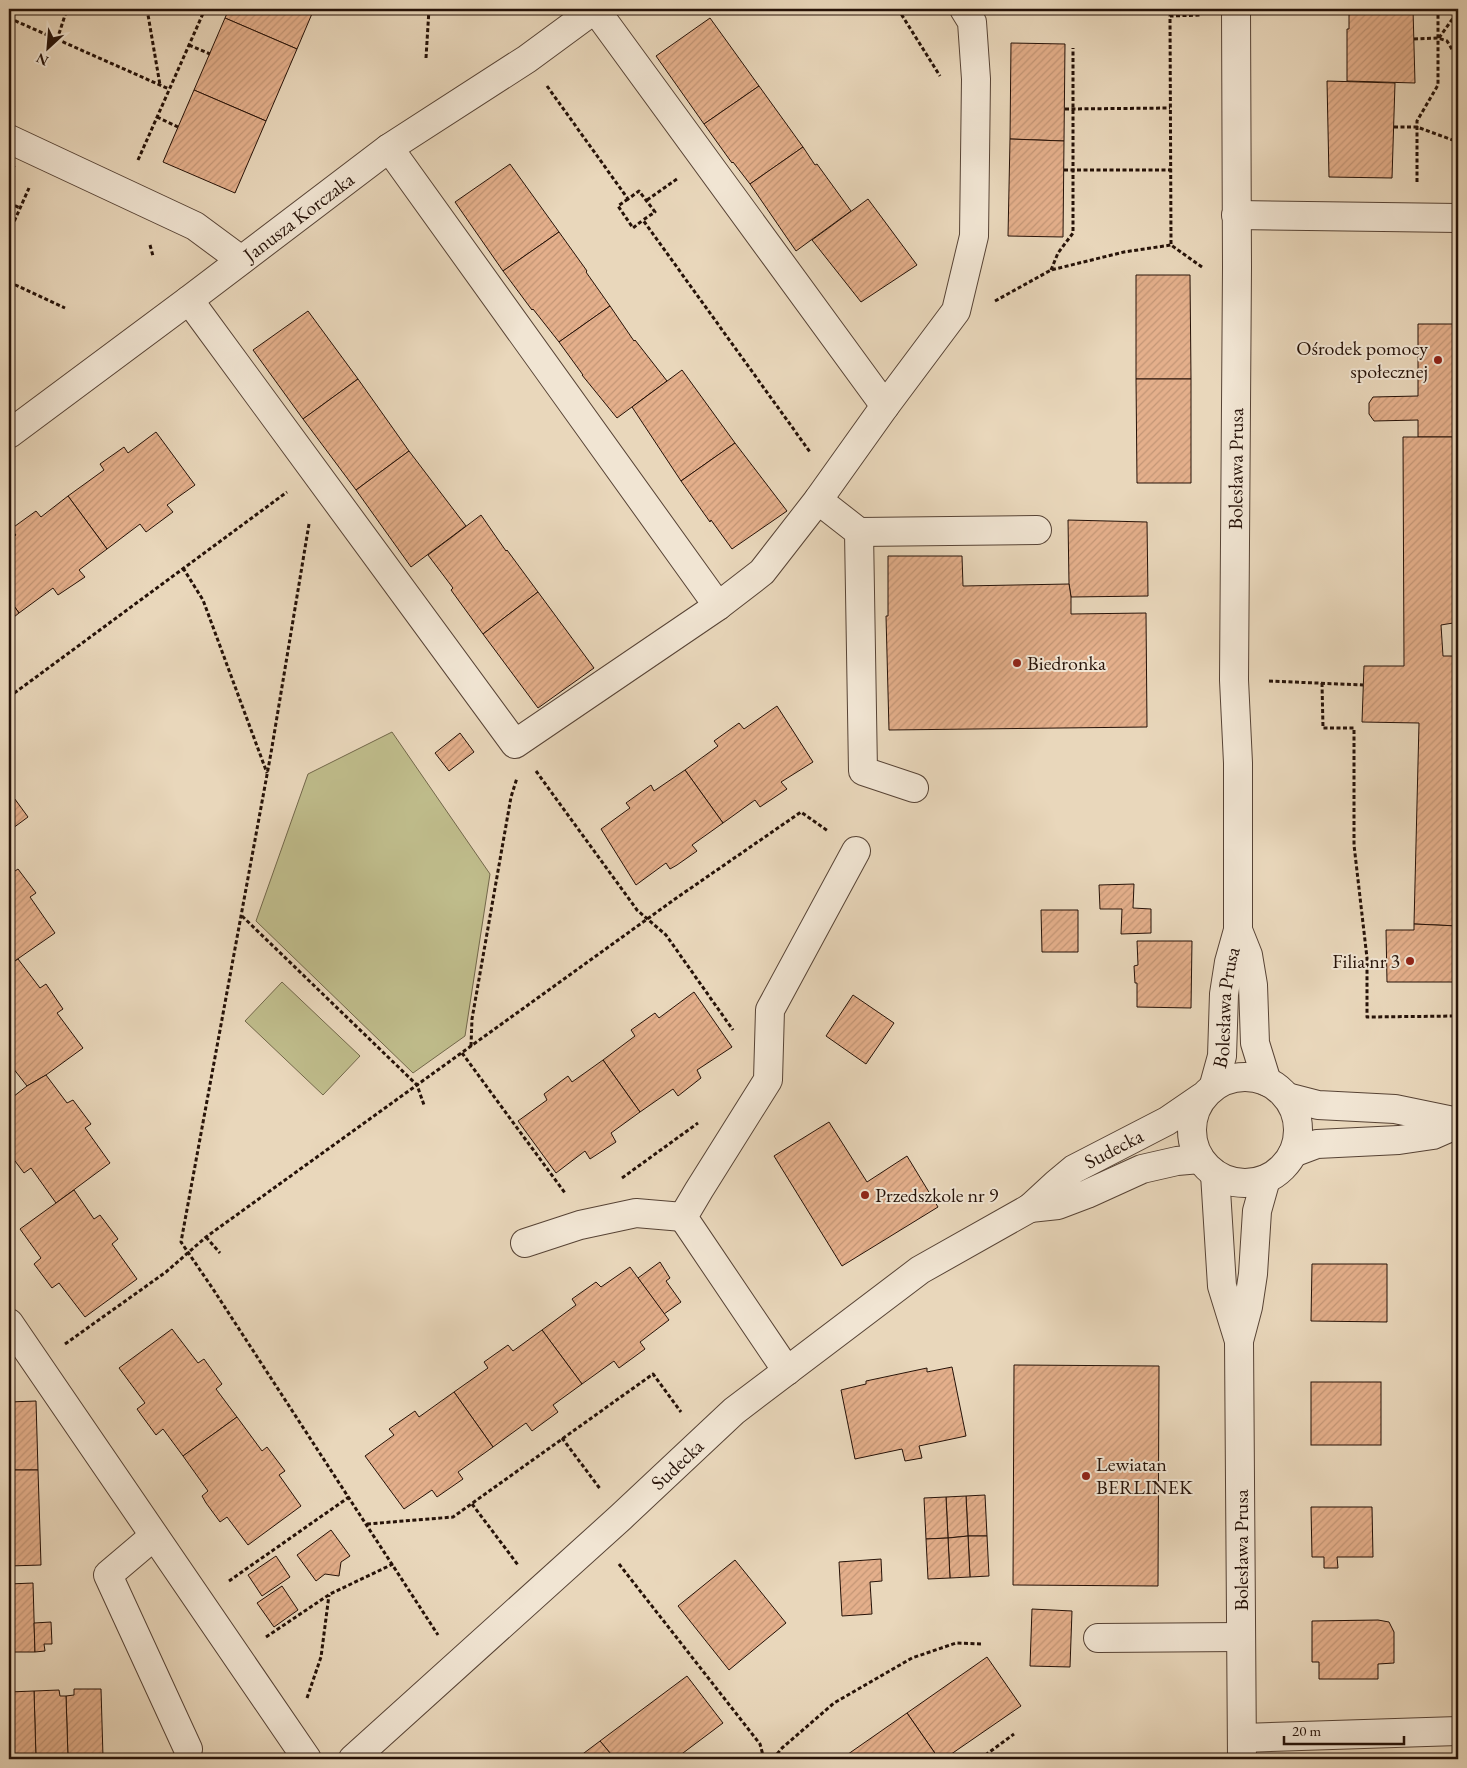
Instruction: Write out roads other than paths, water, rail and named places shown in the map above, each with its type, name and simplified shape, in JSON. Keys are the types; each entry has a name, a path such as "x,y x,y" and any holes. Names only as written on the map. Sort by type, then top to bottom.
{"street":[{"name":"Janusza Korczaka","path":"9,434 389,148 527,59 595,9"},
{"path":"595,9 885,406"},
{"path":"189,300 515,744 718,606 762,572 825,490 956,311 974,236 976,79 972,22 964,9"},
{"name":"Bolesława Prusa","path":"1208,1091 1222,1056 1224,994 1229,962 1238,930 1238,763 1234,680 1236,12"},
{"path":"9,139 194,226 241,260"},
{"path":"389,148 718,606"},
{"path":"1236,215 1458,218"},
{"path":"825,490 860,532 863,771 914,788"},
{"path":"860,532 1037,530"},
{"path":"683,1218 768,1080 770,1010 856,851"},
{"name":"Bolesława Prusa","path":"1238,930 1248,955 1253,985 1255,1043 1277,1089"},
{"path":"1277,1089 1294,1110 1298,1124 1297,1139 1293,1153 1286,1164 1266,1179 1249,1183 1232,1182 1208,1167 1193,1144 1191,1128 1194,1111 1208,1091 1227,1080 1240,1076 1254,1077 1277,1089 1318,1105 1395,1109 1458,1123"},
{"name":"Sudecka","path":"354,1759 621,1517 734,1411 920,1270 1030,1208 1074,1169 1167,1121 1208,1091"},
{"path":"1293,1153 1317,1144 1399,1140 1433,1135 1458,1123"},
{"name":"Sudecka","path":"1030,1208 1058,1205 1142,1169 1177,1161 1208,1167"},
{"name":"Bolesława Prusa","path":"1208,1167 1222,1286 1239,1342"},
{"name":"Bolesława Prusa","path":"1242,1749 1239,1342 1248,1307 1253,1274 1257,1211 1266,1179"},
{"path":"524,1243 580,1225 636,1213 683,1218 788,1371"},
{"path":"9,1323 300,1749"},
{"path":"154,1536 108,1575 188,1749"},
{"path":"1098,1638 1242,1637"},
{"path":"1242,1749 1458,1731"}],"place":[{"name":"Ośrodek pomocy społecznej","path":"1438,360"},
{"name":"Biedronka","path":"1017,663"},
{"name":"Filia nr 3","path":"1410,961"},
{"name":"Przedszkole nr 9","path":"865,1195"},
{"name":"Lewiatan BERLINEK","path":"1086,1476"}]}
